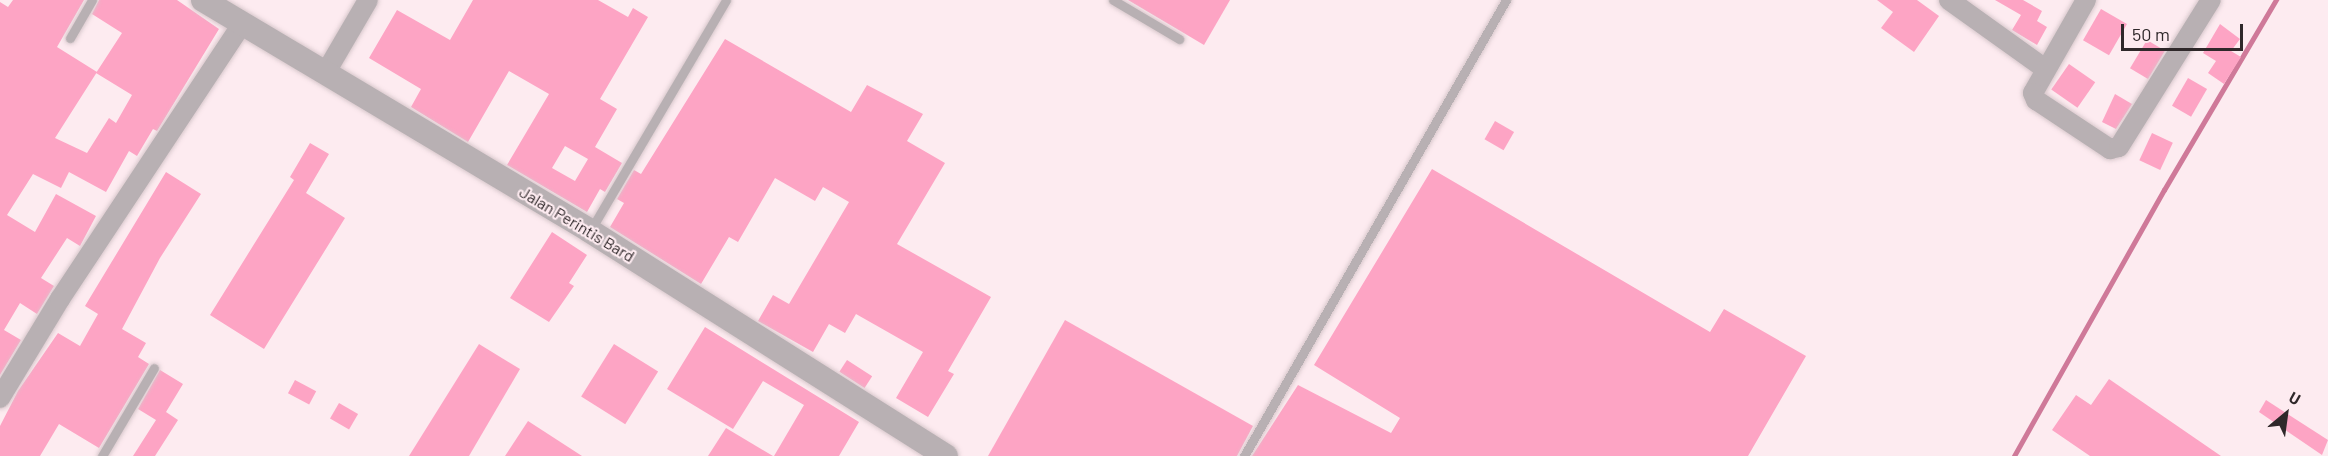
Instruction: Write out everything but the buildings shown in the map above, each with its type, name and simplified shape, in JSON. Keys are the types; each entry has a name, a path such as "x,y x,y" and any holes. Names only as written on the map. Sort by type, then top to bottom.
{"street":[{"name":"Jalan Perintis Bard","path":"203,0 234,13 326,72 590,231 946,456"},
{"path":"326,72 368,0"},
{"path":"1949,0 2044,68"},
{"path":"2086,0 2044,68 2033,93 2036,100 2099,144 2110,149 2119,147 2211,0"},
{"path":"0,398 234,13"}],"lane":[{"path":"70,38 92,0"},
{"path":"590,231 726,0"},
{"path":"1113,0 1179,39"},
{"path":"1244,456 1506,0"},
{"path":"102,456 154,368"}],"waterway":[{"path":"2014,456 2164,190 2276,0"}]}
